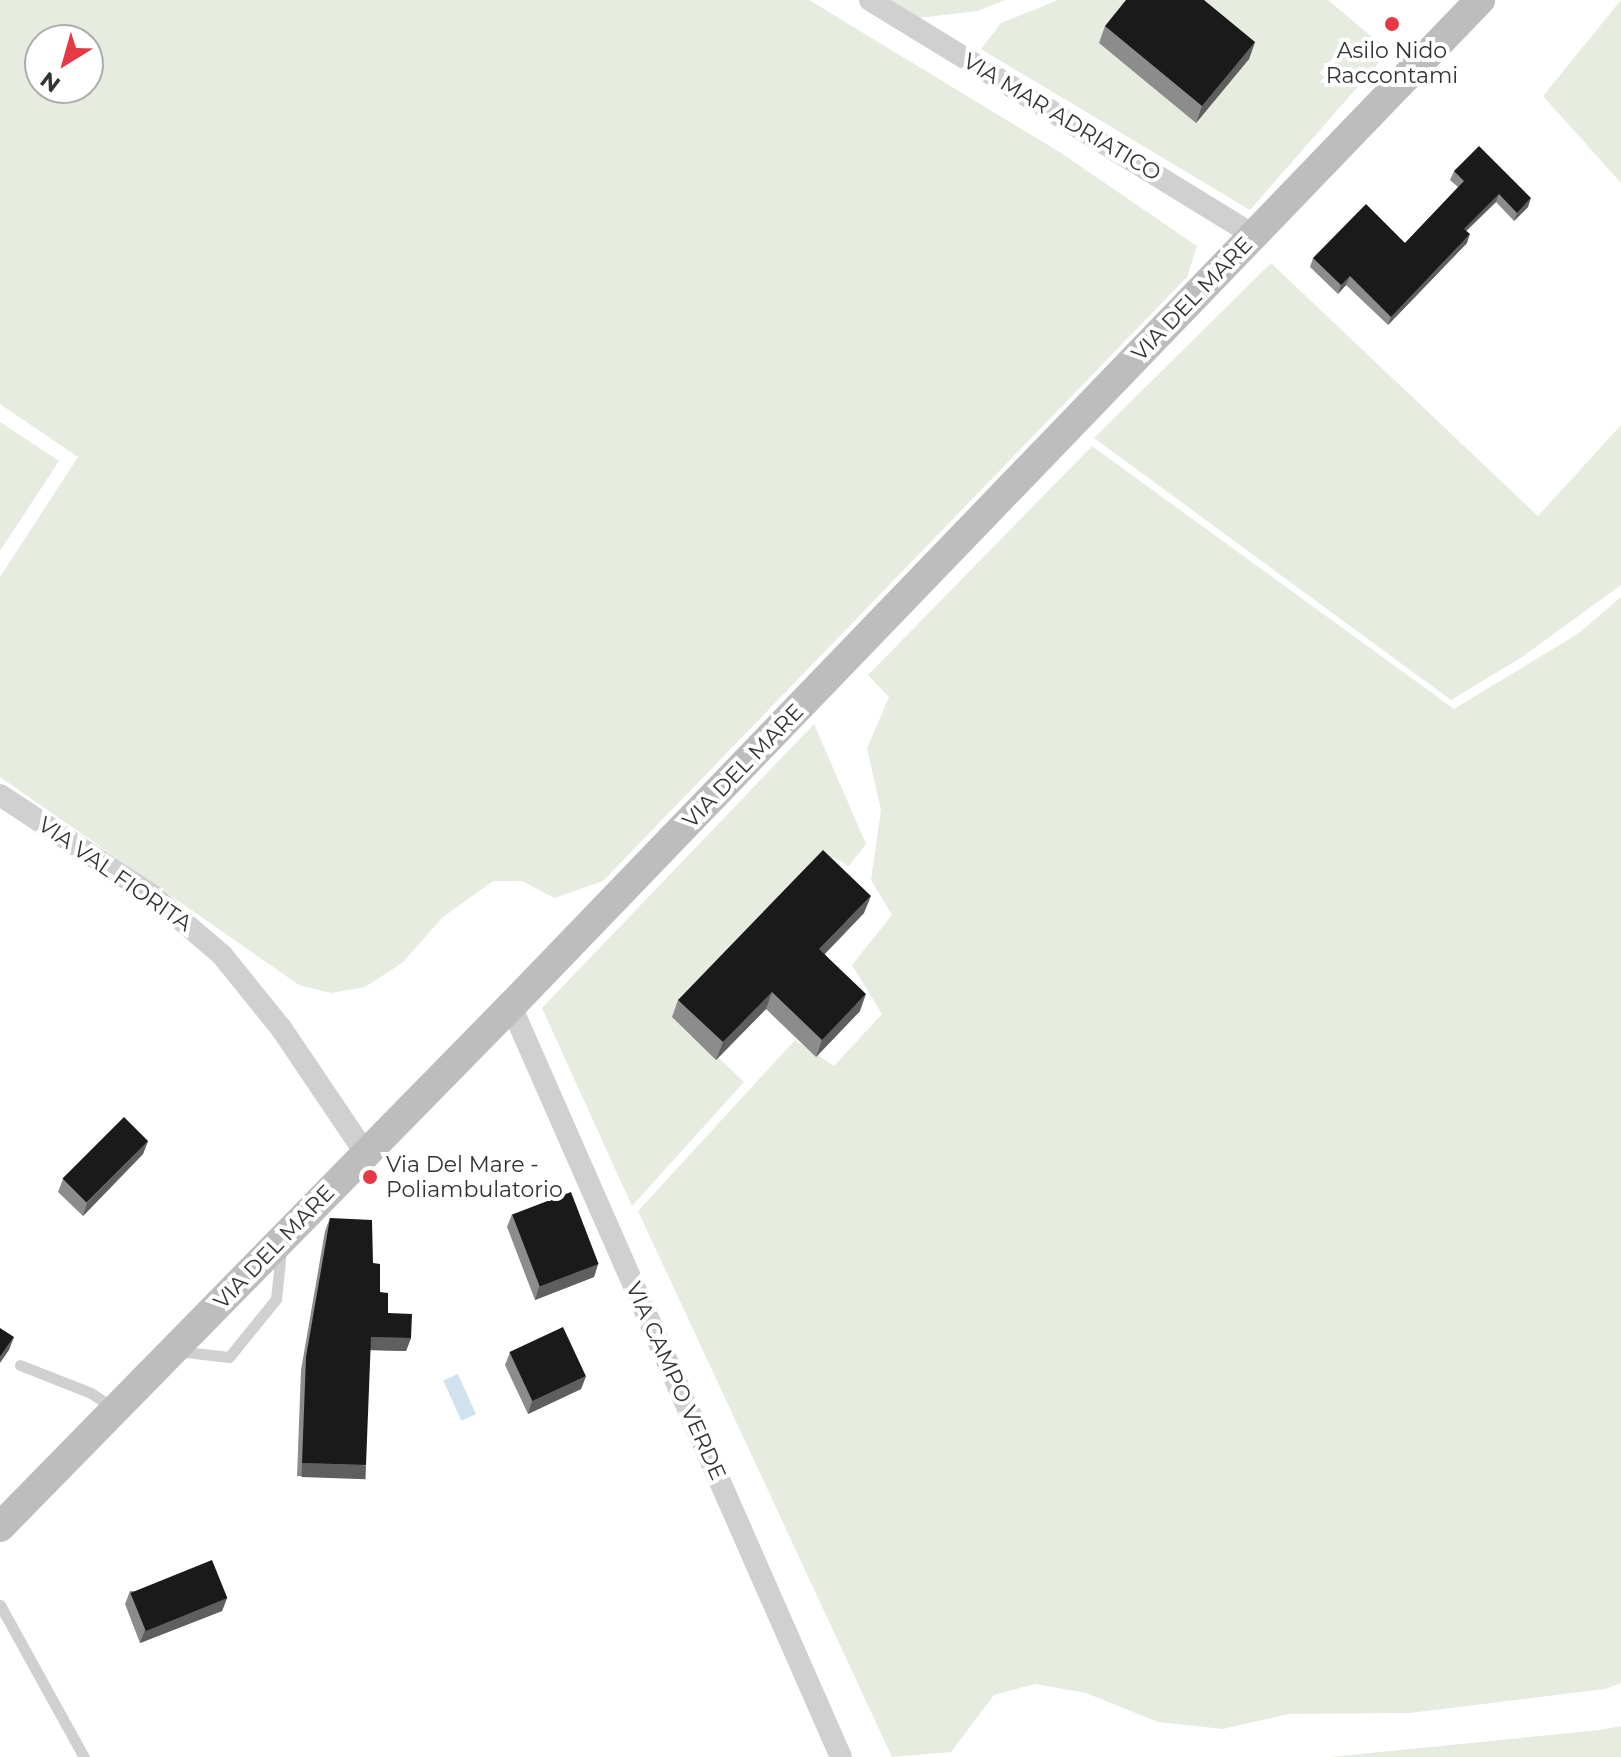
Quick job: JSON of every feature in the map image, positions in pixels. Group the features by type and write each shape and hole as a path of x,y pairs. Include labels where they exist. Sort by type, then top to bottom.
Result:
{"main road":[{"name":"VIA DEL MARE","path":"0,1527 511,1006 1480,0"}],"street":[{"name":"VIA MAR ADRIATICO","path":"870,0 1254,235"},
{"name":"VIA VAL FIORITA","path":"0,795 153,896 203,936 274,1017 366,1154"},
{"name":"VIA CAMPO VERDE","path":"511,1006 841,1757"}],"lane":[{"path":"173,1351 229,1357 276,1299 282,1239"},
{"path":"20,1365 91,1393 115,1409"},
{"path":"0,1605 84,1757"}],"shaded area":[{"path":"0,0 809,0 1061,153 1197,246 1187,277 603,881 554,898 522,881 493,881 443,917 402,963 365,987 331,993 299,985 0,777 0,577 78,457 0,404"},
{"path":"891,0 1005,0 978,11 918,18"},
{"path":"1058,0 1328,0 1389,51 1250,210 981,49 1001,23"},
{"path":"1621,0 1621,183 1543,96"},
{"path":"1271,263 1538,516 1621,425 1621,585 1522,657 1451,700 1094,438"},
{"path":"0,422 59,461 0,551"},
{"path":"1092,446 1454,709 1579,633 1621,597 1621,1683 1605,1689 1410,1713 1289,1714 1223,1729 1158,1722 1086,1693 1035,1684 994,1695 951,1752 892,1757 638,1211 795,1040 834,1066 882,1014 852,965 892,915 871,880 881,810 867,748 889,697 868,675"},
{"path":"814,724 866,844 849,866 831,856 675,1016 744,1082 632,1206 542,1008"},
{"path":"1621,1726 1621,1757 1330,1757 1600,1730"}],"water":[{"path":"458,1374 476,1414 461,1421 443,1381"}],"building":[{"path":"1126,0 1204,0 1255,42 1202,106 1105,26"},
{"path":"1479,146 1531,198 1517,213 1499,194 1464,229 1470,234 1391,317 1350,276 1341,285 1313,258 1366,204 1405,243 1464,181 1454,171"},
{"path":"823,850 871,896 819,949 866,994 822,1040 772,992 723,1042 678,1000"},
{"path":"124,1117 148,1141 87,1203 62,1179"},
{"path":"571,1192 599,1264 540,1286 512,1215"},
{"path":"330,1218 372,1220 373,1263 380,1264 380,1292 388,1293 388,1313 412,1314 411,1338 371,1337 366,1465 302,1463 306,1357"},
{"path":"563,1327 586,1376 532,1401 510,1352"},
{"path":"0,1328 14,1337 0,1357"},
{"path":"212,1560 227,1598 146,1631 130,1593"}],"place":[{"name":"Asilo Nido Raccontami","path":"1392,24"},
{"name":"Via Del Mare - Poliambulatorio","path":"370,1177"}]}
